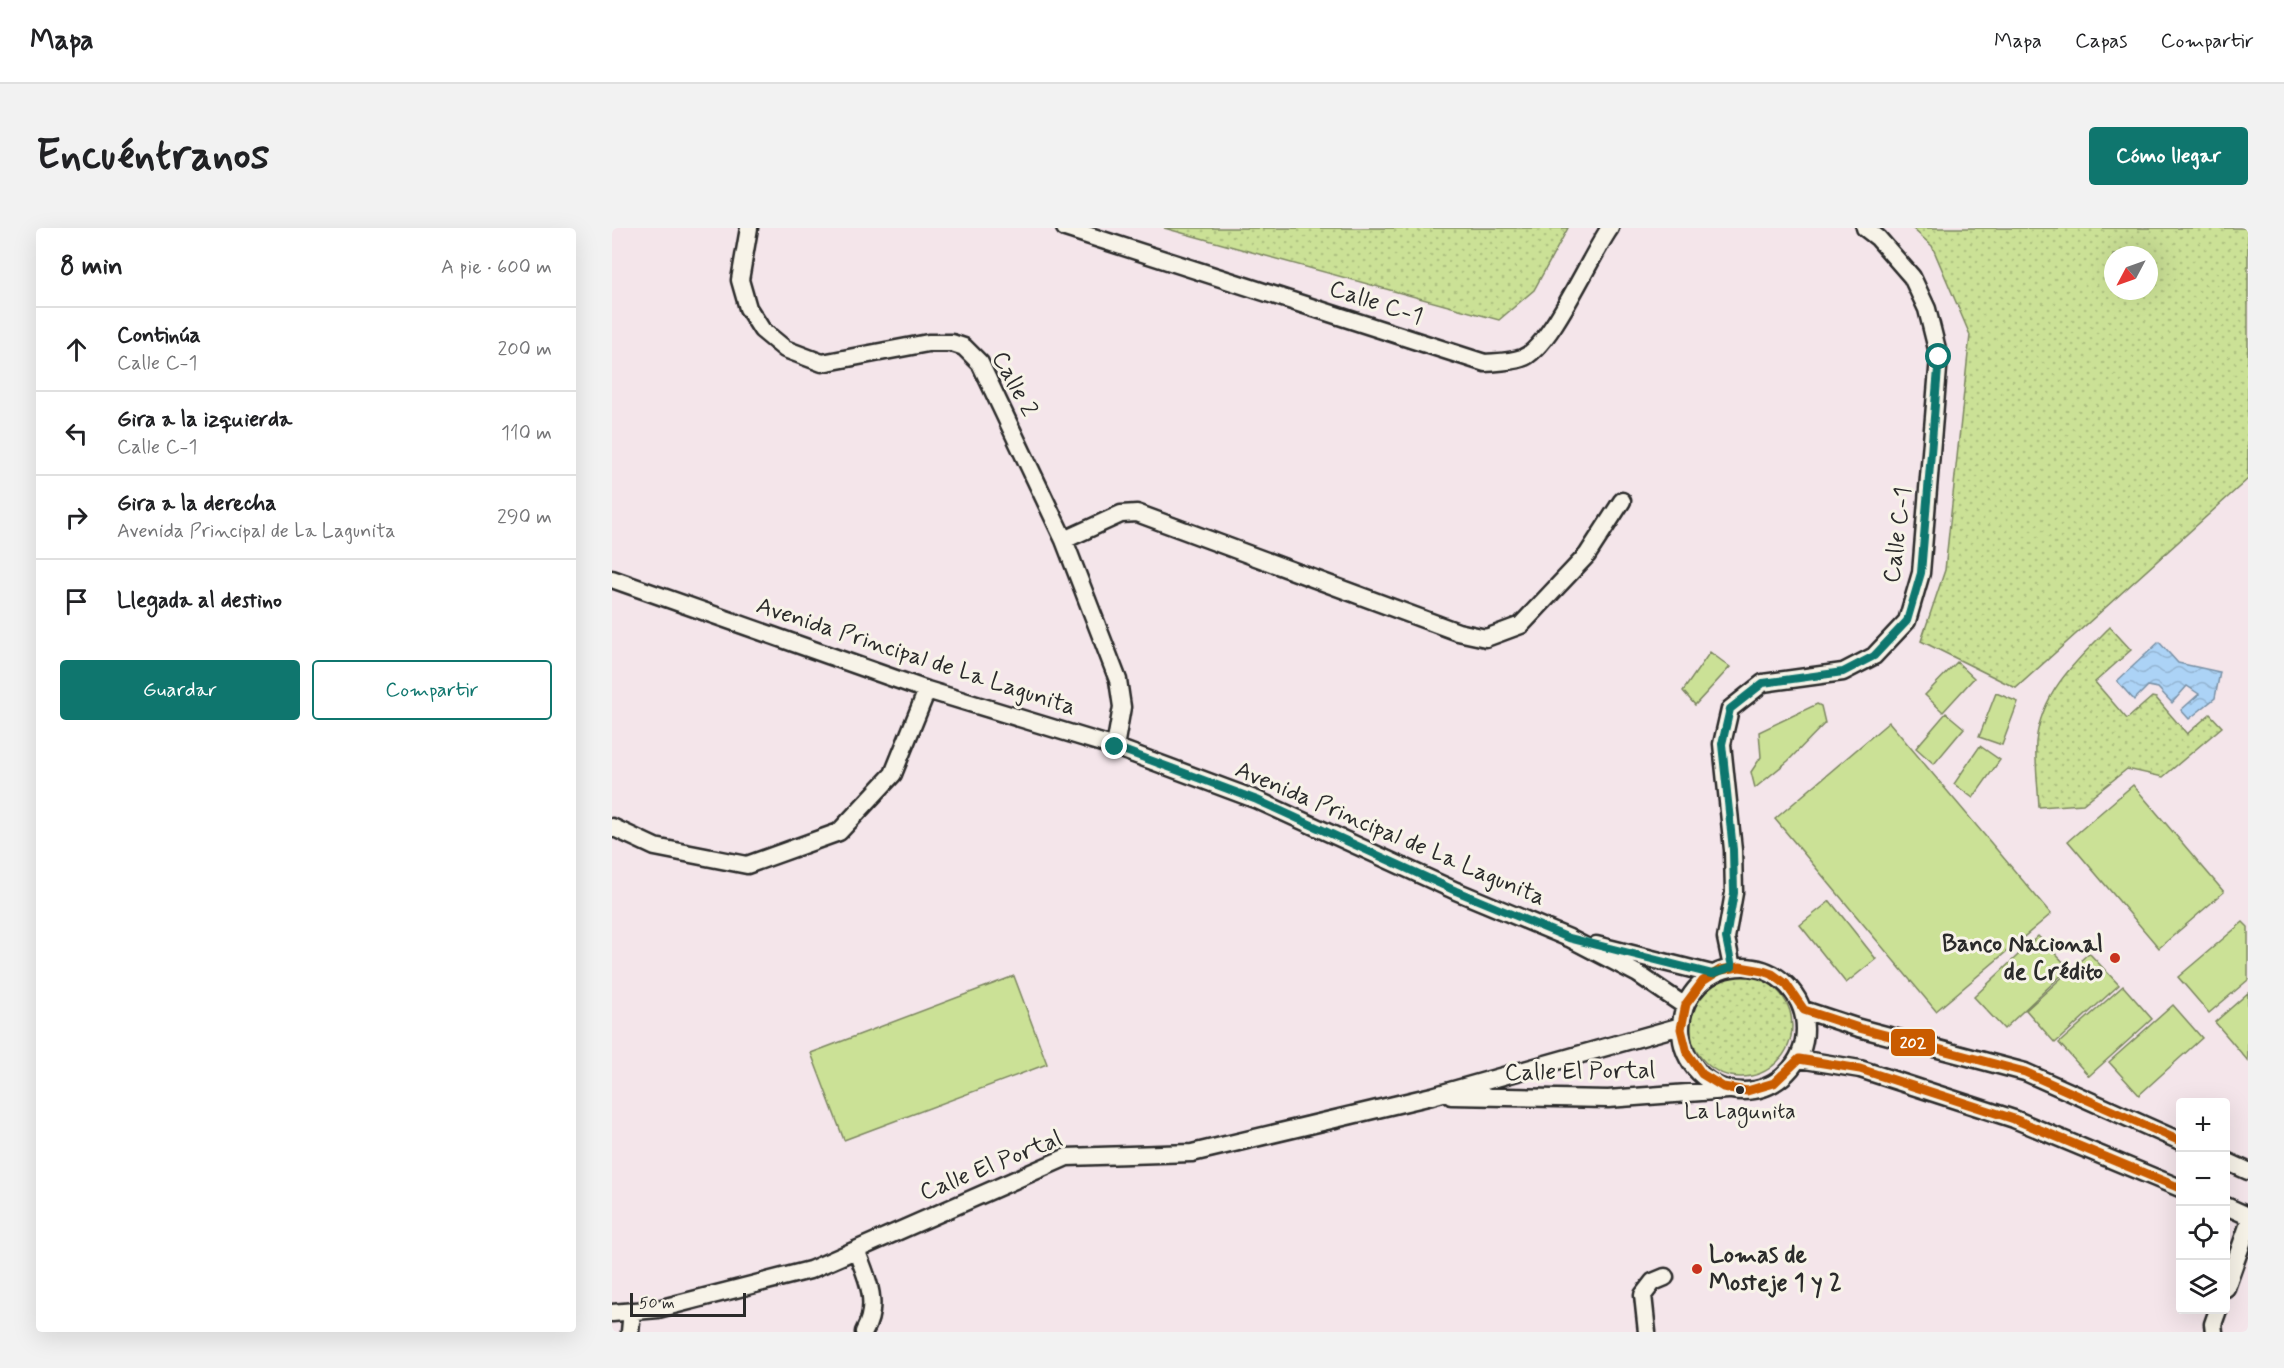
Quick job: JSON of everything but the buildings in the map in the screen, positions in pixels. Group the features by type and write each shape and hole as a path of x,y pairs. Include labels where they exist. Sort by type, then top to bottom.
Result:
{"street":[{"name":"Calle 2","path":"749,228 740,280 747,308 762,330 785,350 822,363 928,343 952,343 964,347 980,363 1064,540 1118,680 1122,707 1115,747"},
{"name":"Calle C-1","path":"1065,228 1485,363 1524,358 1544,340 1562,312 1597,246 1610,228"},
{"name":"Calle C-1","path":"1732,967 1726,938 1734,893 1733,850 1722,744 1730,709 1763,683 1843,672 1874,656 1907,621 1921,573 1939,357 1927,309 1912,277 1878,238 1865,228"},
{"path":"1064,540 1120,514 1137,513 1458,632 1486,639 1521,625 1587,555 1622,501"},
{"name":"Avenida Principal de La Lagunita","path":"612,579 927,690 1115,747 1257,800 1456,891 1569,938 1638,974 1685,1006"},
{"path":"612,828 655,847 747,865 839,832 893,774 927,690"},
{"name":"Avenida Principal de La Lagunita","path":"1569,938 1712,974"},
{"path":"1732,967 1762,969 1788,984 1804,1010 1799,1059 1787,1075 1771,1086 1752,1091 1729,1090 1704,1077 1686,1054 1681,1026 1685,1006 1696,988 1712,974 1732,967"},
{"path":"1804,1010 1859,1028 2025,1072 2176,1139"},
{"name":"Calle El Portal","path":"612,1313 658,1309 810,1270 1067,1157 1192,1153 1432,1096 1681,1026"},
{"path":"1799,1059 1860,1069 2014,1119 2176,1186"},
{"name":"Calle El Portal","path":"1432,1096 1608,1099 1729,1090"},
{"path":"2230,1163 2248,1171"},
{"path":"2230,1208 2248,1216"},
{"path":"2230,1277 2248,1226"},
{"path":"856,1250 870,1285 872,1304 869,1322 864,1332"},
{"path":"1647,1332 1643,1295 1653,1282 1665,1277"},
{"path":"630,1332 632,1311"},
{"path":"2214,1332 2213,1324 2217,1314"}],"green space":[{"path":"1164,228 1568,228 1534,290 1499,320"},
{"path":"1912,228 2248,228 2248,479 2016,688 1921,641 1945,570 1970,335 1932,246"},
{"path":"2110,627 2131,650 2095,682 2127,719 2152,697 2156,698 2187,734 2210,714 2222,727 2163,777 2127,769 2083,804 2039,807 2036,742 2045,708 2053,692 2073,665"},
{"path":"1710,652 1730,667 1695,705 1683,691"},
{"path":"1957,662 1974,678 1943,712 1925,695"},
{"path":"1996,693 2018,702 2002,745 1979,737"},
{"path":"1817,704 1821,706 1825,723 1788,761 1755,788 1751,772 1761,757 1759,732"},
{"path":"1946,713 1964,728 1934,764 1916,748"},
{"path":"1889,722 2051,914 1936,1011 1775,819"},
{"path":"1980,746 2000,760 1973,798 1954,784"},
{"path":"2133,785 2224,892 2159,948 2068,841"},
{"path":"1830,901 1876,959 1846,983 1800,925"},
{"path":"2243,922 2248,927 2248,980 2209,1013 2178,977"},
{"path":"2038,936 2069,968 2004,1029 1974,997"},
{"path":"2089,953 2119,985 2055,1043 2026,1010"},
{"path":"1741,975 1761,979 1777,990 1788,1006 1792,1026 1788,1046 1777,1062 1761,1073 1741,1077 1721,1073 1705,1062 1694,1046 1690,1026 1694,1006 1705,990 1721,979"},
{"path":"1014,976 1047,1064 844,1140 811,1053"},
{"path":"2123,986 2152,1019 2089,1076 2059,1043"},
{"path":"2248,993 2248,1061 2215,1022"},
{"path":"2173,1005 2202,1038 2139,1095 2109,1062"}],"water":[{"path":"2159,642 2178,663 2220,672 2215,698 2189,719 2181,710 2199,694 2187,686 2172,703 2158,688 2148,686 2134,700 2117,681"}],"transit line":[{"name":"202","path":"2176,1139 2025,1072 1859,1028 1804,1010 1786,984 1772,974 1763,971 1740,967 1720,970 1703,981 1686,1004 1681,1029 1687,1053 1702,1074 1723,1087 1747,1091 1774,1083 1799,1059 1860,1069 2014,1119 2176,1186"}],"place":[{"name":"Banco Nacional de Crédito","path":"2115,958"},
{"name":"La Lagunita","path":"1740,1090"},
{"name":"Lomas de Mosteje 1 y 2","path":"1697,1269"}],"route":[{"path":"1115,747 1257,800 1456,891 1569,938 1712,974 1732,967 1726,938 1734,893 1733,850 1722,744 1730,709 1763,683 1843,672 1874,656 1907,621 1921,573 1939,357"}]}
